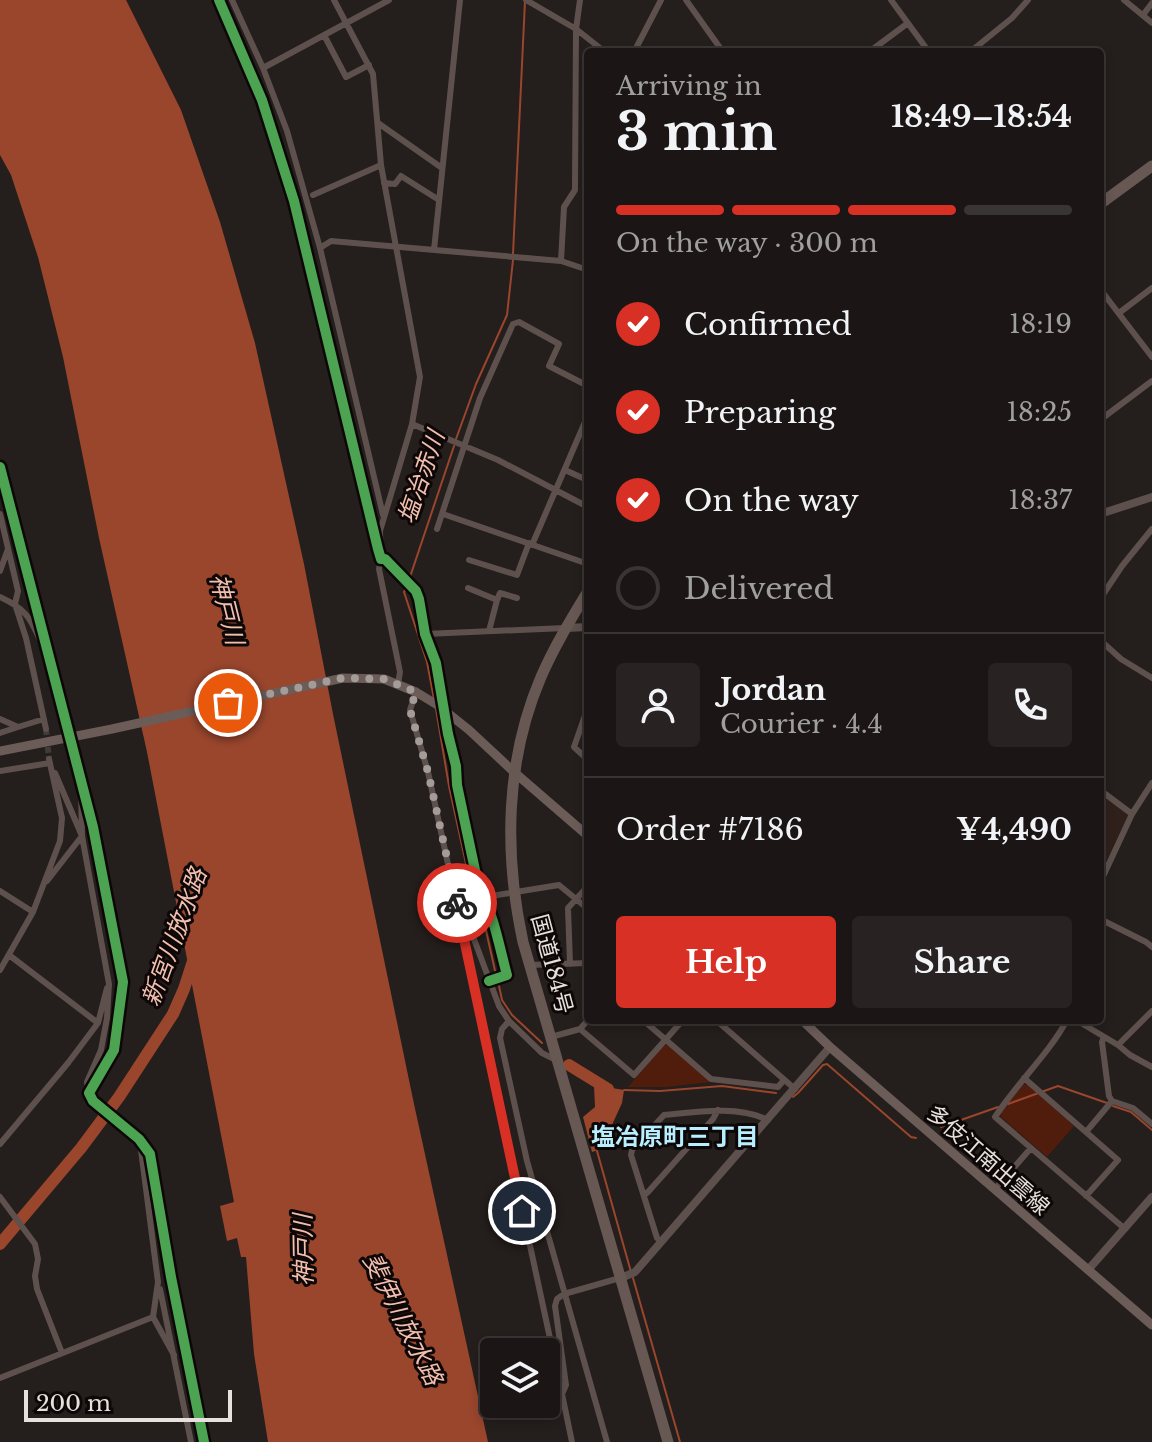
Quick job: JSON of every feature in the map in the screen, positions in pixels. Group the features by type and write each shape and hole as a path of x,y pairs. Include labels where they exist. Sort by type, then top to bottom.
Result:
{"highway":[{"path":"1104,201 1152,166"},
{"name":"国道184号","path":"584,598 542,675 530,707 514,772 510,837 513,892 529,965 668,1442"}],"main road":[{"path":"0,751 343,678 384,679 416,692 439,706 584,833"},
{"name":"多伎江南出雲線","path":"806,1024 1152,1325"}],"street":[{"path":"219,0 262,100 294,201 381,559"},
{"path":"232,0 287,131 320,248 383,518"},
{"path":"334,0 373,74 381,165 420,377 412,424 380,531 379,569 400,672 398,684"},
{"path":"263,68 389,0"},
{"path":"434,250 460,0"},
{"path":"526,0 576,29 600,48"},
{"path":"561,261 564,207 575,190 576,29 580,0"},
{"path":"636,48 661,0"},
{"path":"686,0 720,48"},
{"path":"891,0 926,48"},
{"path":"975,48 1012,18 1028,0"},
{"path":"1124,0 1152,23"},
{"path":"1143,15 1152,3"},
{"path":"874,48 908,23"},
{"path":"324,35 346,77 369,65"},
{"path":"378,123 442,168"},
{"path":"313,195 381,165"},
{"path":"384,183 395,184 401,176 439,200"},
{"path":"320,248 331,241 561,261 584,269"},
{"path":"1119,313 1152,288"},
{"path":"1104,294 1152,357"},
{"path":"437,529 480,398 516,322 559,344 549,366 584,384"},
{"path":"1104,415 1152,381"},
{"path":"412,424 498,460 584,505"},
{"path":"469,560 517,575 584,425"},
{"path":"0,467 93,827 123,982 114,1050 89,1093"},
{"path":"565,470 584,479"},
{"path":"1104,513 1152,497"},
{"path":"0,514 18,591 15,604 26,638 46,729"},
{"path":"443,514 584,563"},
{"path":"1104,593 1152,529"},
{"path":"0,571 8,549"},
{"path":"381,559 385,559 416,591 425,634 438,673"},
{"path":"468,588 497,600"},
{"path":"489,631 500,593 517,598"},
{"path":"0,597 28,615 51,662"},
{"path":"425,634 584,627"},
{"path":"1104,644 1121,659 1152,678"},
{"path":"416,692 410,710 428,772 456,901 492,980 499,1006 509,1021 542,1053 558,1061"},
{"path":"584,718 574,747 584,756"},
{"path":"0,719 18,727"},
{"path":"0,733 44,719"},
{"path":"448,734 479,889 485,897 507,975 492,980"},
{"path":"0,970 33,912 60,841 62,818 49,759 82,836"},
{"path":"0,771 50,763"},
{"path":"81,778 82,836 109,984 107,1018 101,1050 87,1082 89,1093 93,1101 139,1139 150,1154 204,1442"},
{"path":"1104,874 1132,814 1152,783"},
{"path":"1104,793 1132,814"},
{"path":"41,889 82,836"},
{"path":"485,897 559,885 584,905"},
{"path":"0,891 33,912"},
{"path":"570,964 568,908 584,891"},
{"path":"463,912 461,925 572,1442"},
{"path":"1104,921 1152,947"},
{"path":"9,955 98,1023"},
{"path":"529,965 584,963"},
{"path":"0,1144 98,1023 104,992 109,984"},
{"path":"1118,1045 1152,1011"},
{"path":"509,1021 502,1029 500,1038 527,1161 607,1442"},
{"path":"551,1037 580,1029 584,1024"},
{"path":"648,1024 711,1079 778,1087 784,1080"},
{"path":"580,1029 634,1075 679,1024"},
{"path":"721,1024 795,1089"},
{"path":"1065,1024 995,1117 1125,1229"},
{"path":"1083,1024 1152,1067"},
{"path":"1104,1037 1102,1042 1109,1096 1112,1101 1133,1108 1152,1124"},
{"path":"562,1394 566,1385 555,1306 557,1299 564,1294 635,1272 830,1047"},
{"path":"1024,1078 1118,1160 1086,1196"},
{"path":"1086,1132 1112,1101"},
{"path":"661,1242 657,1238 632,1150 664,1115 718,1110 759,1115 768,1120"},
{"path":"644,1195 718,1110"},
{"path":"139,1139 158,1282 191,1442"},
{"path":"995,1189 1031,1148"},
{"path":"0,1197 35,1244 37,1289 62,1353"},
{"path":"1088,1270 1152,1197"},
{"path":"158,1282 153,1317 174,1355"},
{"path":"0,1378 153,1317"}],"shaded area":[{"path":"1104,796 1128,815 1104,866"},
{"path":"664,1045 668,1045 711,1082 628,1087"},
{"path":"1027,1084 1074,1126 1047,1157 1001,1117 1001,1112"}],"water":[{"path":"0,0 126,0 181,110 220,222 255,343 304,564 414,1104 480,1405 480,1418 483,1418 488,1442 268,1442 254,1354 246,1257 241,1257 237,1238 227,1241 220,1206 234,1202 147,752 99,538 63,357 38,257 11,175 0,155"},
{"path":"597,1079 612,1088 624,1090 622,1103 601,1149 592,1152 583,1117 595,1107 594,1086"}],"waterway":[{"name":"塩冶赤川","path":"513,254 525,1"},
{"name":"塩冶赤川","path":"456,439 476,384 507,315 513,260"},
{"name":"塩冶赤川","path":"409,580 454,446"},
{"name":"塩冶赤川","path":"407,586 404,592 427,662 434,699"},
{"name":"塩冶赤川","path":"436,709 472,891 480,904 496,975"},
{"name":"新宮川放水路","path":"0,1244 81,1148 119,1097 173,1014 193,961"},
{"name":"塩冶赤川","path":"498,981 502,1000 512,1015 542,1043"},
{"path":"793,1097 827,1064 911,1137 916,1138"},
{"name":"塩冶赤川","path":"569,1065 608,1089"},
{"path":"624,1090 660,1091 722,1086 776,1093"},
{"path":"1008,1104 1058,1086 1107,1103"},
{"path":"1113,1106 1131,1112 1152,1130"},
{"path":"941,1127 998,1107"},
{"path":"597,1151 631,1272"},
{"path":"633,1278 680,1442"}],"tunnel":[{"path":"438,673 448,734"},
{"path":"46,729 49,759"}],"cycle path":[{"path":"219,0 262,100 294,201 381,559 385,559 416,591 419,599 425,634 436,663 479,889 492,919 507,975 489,981"},
{"path":"0,467 93,827 123,982 114,1050 89,1093 93,1101 139,1139 150,1154 204,1442"}],"way so far":[{"path":"228,703 343,678 384,679 416,692 410,710 428,772 457,903"}],"district":[{"name":"塩冶原町三丁目","path":"675,1136"}],"route":[{"path":"457,903 463,912 461,925 522,1211"}],"water label":[{"name":"神戸川","path":"227,609"},
{"name":"神戸川","path":"303,1250"},
{"name":"斐伊川放水路","path":"403,1319"}]}
